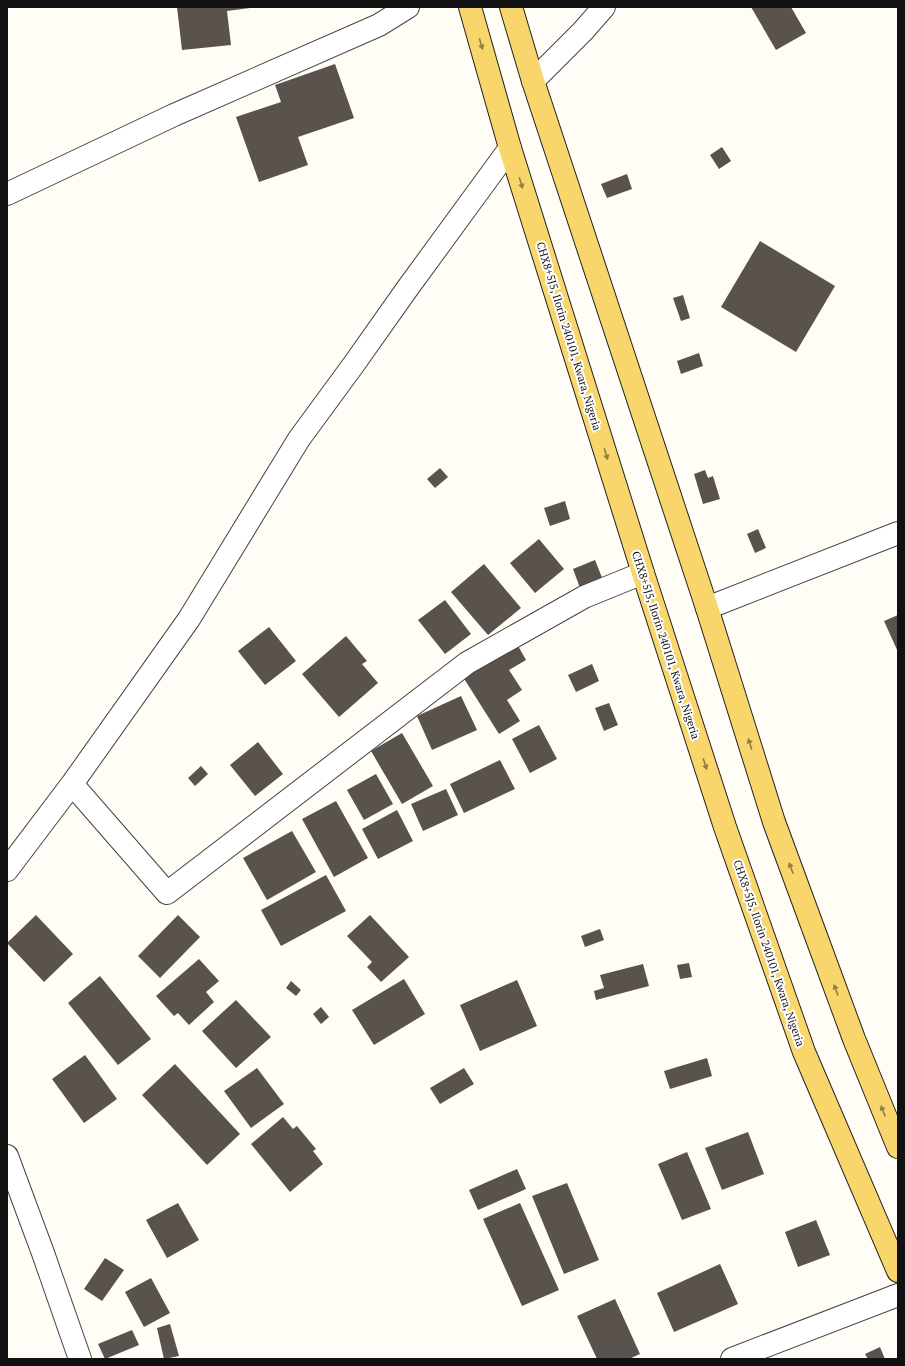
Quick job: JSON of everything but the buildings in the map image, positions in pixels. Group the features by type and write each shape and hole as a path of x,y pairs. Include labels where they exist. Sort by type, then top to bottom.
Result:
{"main road":[{"name":"CHX8+5J5, Ilorin 240101, Kwara, Nigeria","path":"470,7 510,148 643,573 725,827 804,1052 898,1271"},
{"path":"511,7 533,81 707,608 774,822 854,1039 898,1147"}],"street":[{"path":"7,194 174,115 379,25 408,7"},
{"path":"533,81 583,31 604,7"},
{"path":"7,870 72,784 189,619 299,440 407,288 510,148"},
{"path":"707,608 898,533"},
{"path":"72,784 167,893 467,663 584,597 643,573"},
{"path":"7,1156 80,1359"},
{"path":"732,1359 898,1295"}]}
